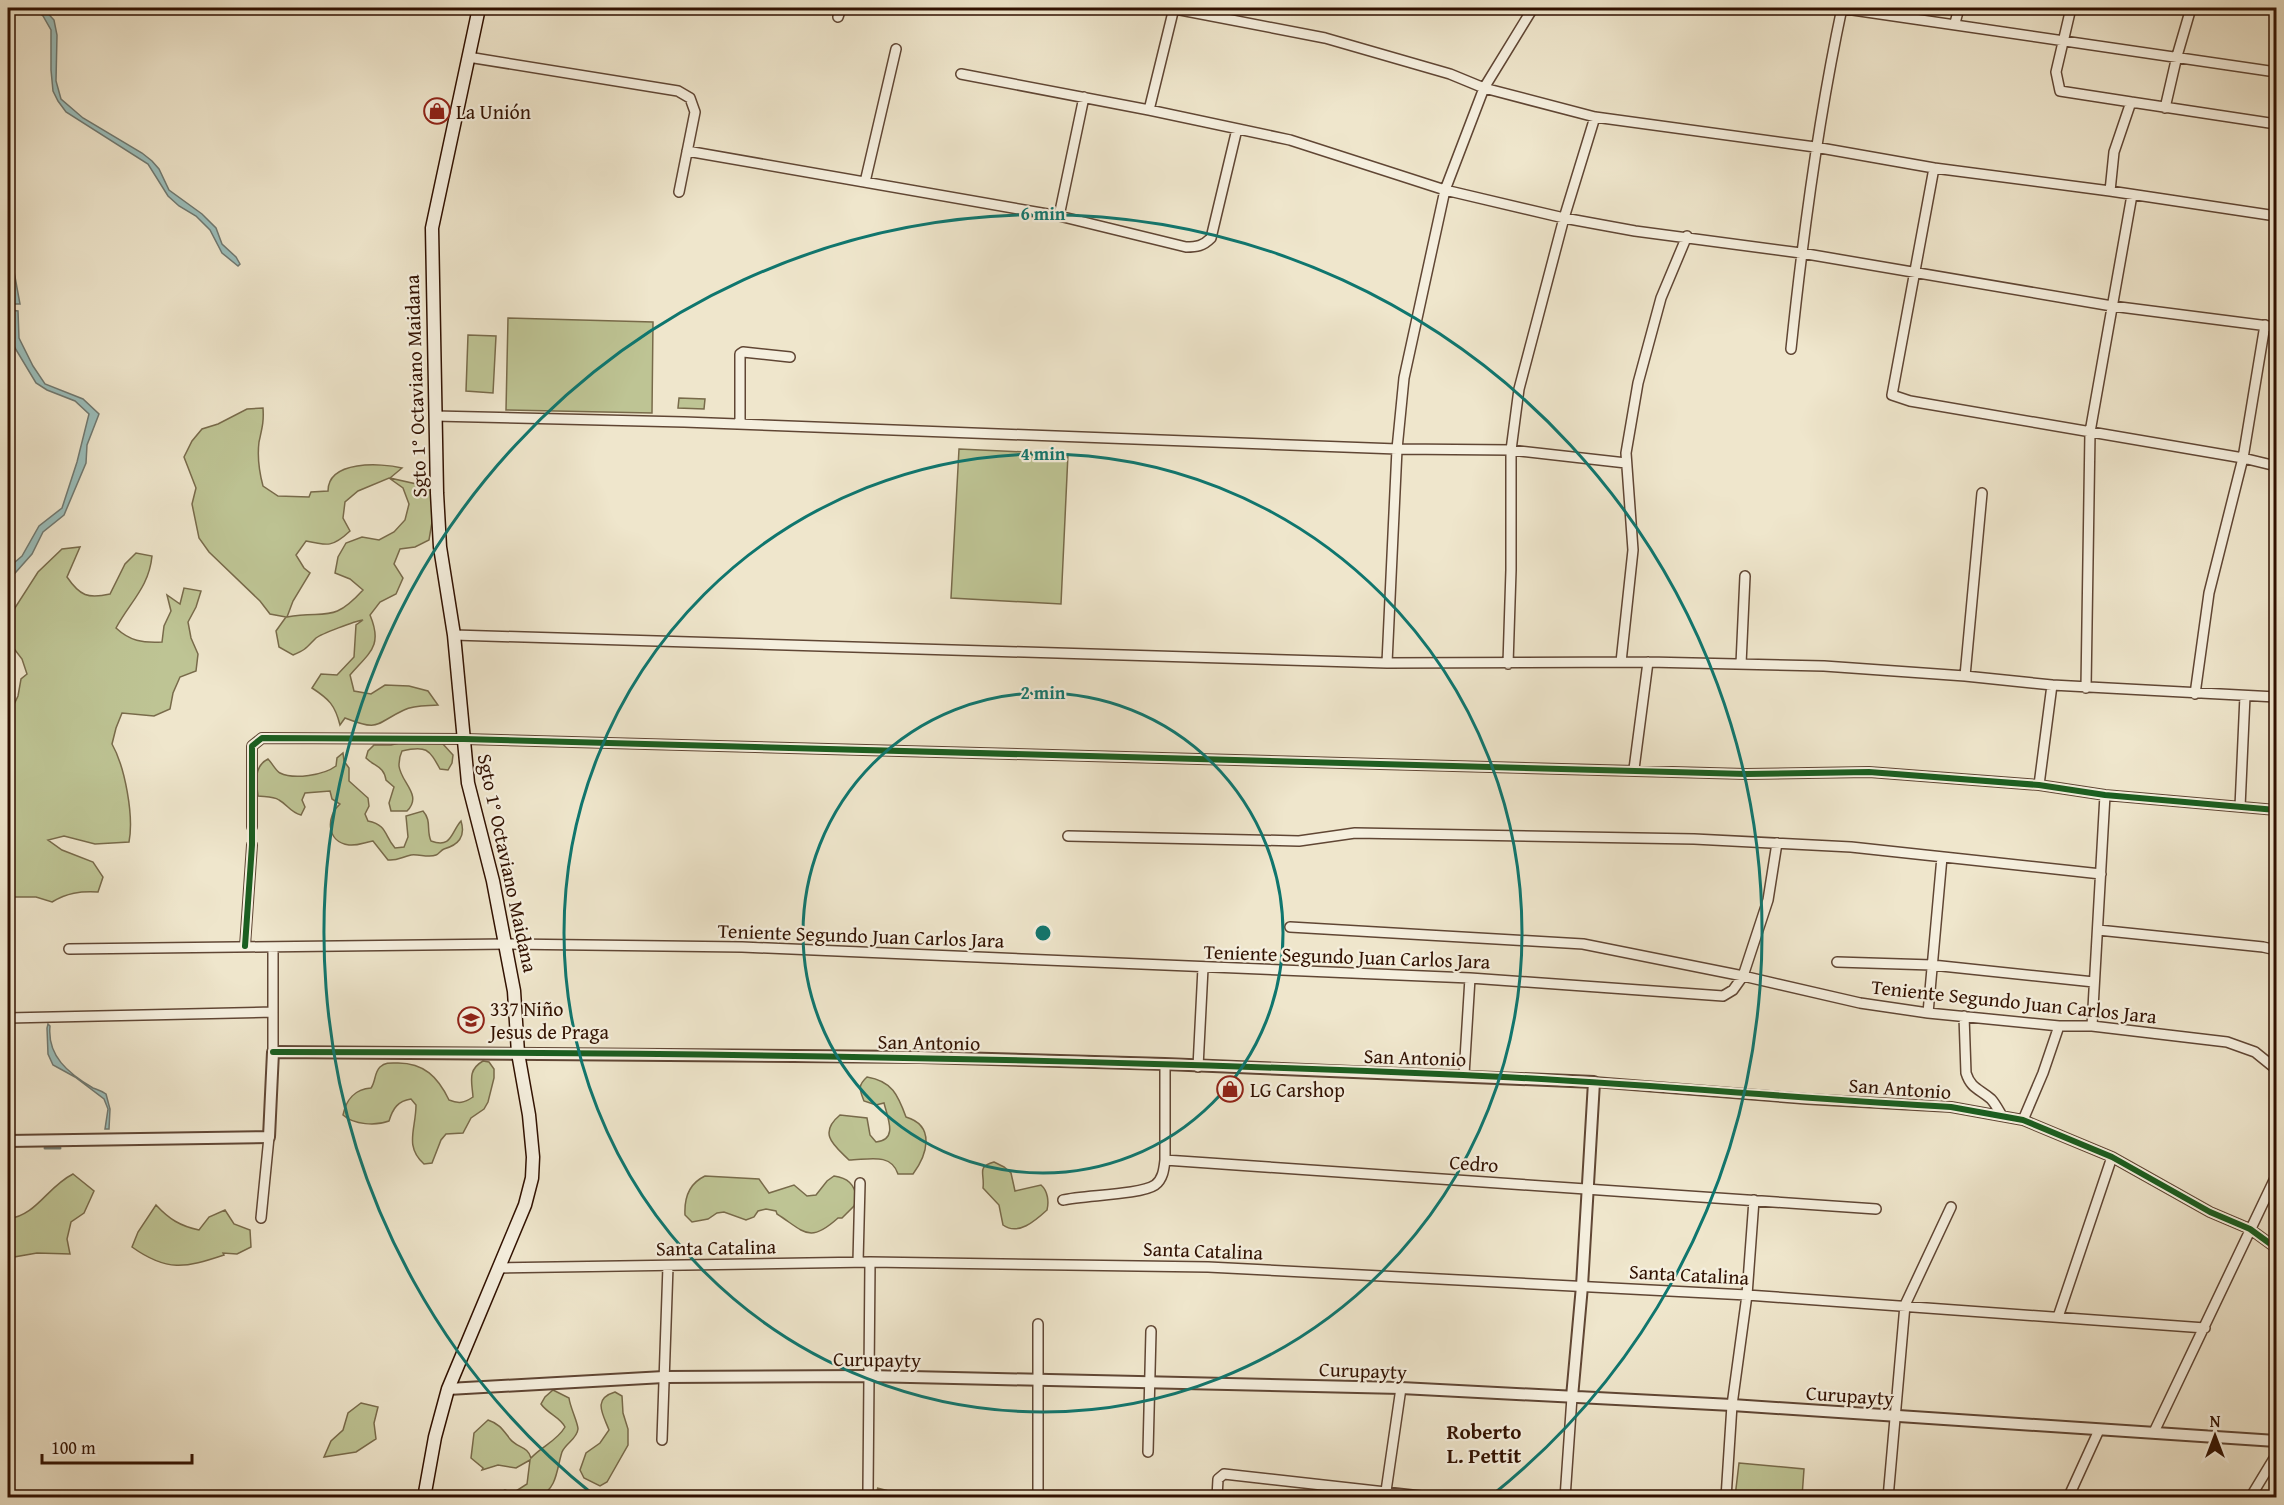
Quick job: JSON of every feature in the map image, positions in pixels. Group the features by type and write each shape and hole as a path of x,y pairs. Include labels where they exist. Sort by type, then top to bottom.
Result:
{"main road":[{"name":"Sgto 1° Octaviano Maidana","path":"424,1497 435,1437 448,1389 525,1205 532,1178 533,1157 529,1115 518,1053 514,991 507,944 468,783 454,635 440,547 432,228 479,8"}],"street":[{"path":"1149,110 1173,8 1325,38 1450,74 1484,88 1595,117 1815,147 1934,168 2277,216"},
{"path":"1387,663 1397,448 1404,378 1445,190 1484,88 1533,8"},
{"path":"1791,349 1815,147 1841,8 1956,23 2063,42 2277,72"},
{"path":"1956,23 1959,8"},
{"path":"2071,8 2056,72 2060,91 2277,124"},
{"path":"2165,108 2176,57 2191,8"},
{"path":"865,182 896,49"},
{"path":"468,57 678,92 690,98 695,112 679,192"},
{"path":"961,74 1290,140 1445,190 1564,218 1635,231 1687,236 1801,253 2112,306 2277,327"},
{"path":"1059,216 1084,97"},
{"path":"2110,191 2114,152 2131,102"},
{"path":"1508,664 1512,570 1511,450 1520,389 1564,218 1595,117"},
{"path":"687,151 1059,216 1186,247 1197,247 1205,244 1210,238 1237,129"},
{"path":"1934,168 1892,395 1910,401 2277,466"},
{"path":"2086,688 2090,432 2132,195"},
{"path":"1621,662 1633,550 1626,463 1641,372 1661,298 1687,236"},
{"path":"2195,694 2209,593 2242,458 2265,325"},
{"path":"740,424 740,354 743,352 790,357"},
{"path":"435,416 1511,450 1626,463"},
{"path":"1965,676 1982,493"},
{"path":"1741,664 1744,576"},
{"path":"454,635 1387,663 1648,662 1824,666 1965,676 2086,688 2277,697"},
{"path":"1634,769 1648,662"},
{"path":"2039,786 2052,685"},
{"path":"2240,807 2245,696"},
{"path":"252,827 252,747 262,738 464,739 1634,769 1746,774 1869,772 2039,786 2105,795 2277,810"},
{"path":"2092,1026 2105,795"},
{"path":"1068,836 1299,841 1355,833 1683,839 1851,847 2101,874"},
{"path":"1743,976 1768,900 1777,843"},
{"path":"245,946 252,844"},
{"path":"1928,1013 1942,857"},
{"name":"Teniente Segundo Juan Carlos Jara","path":"1290,927 1583,944 1743,976 1860,1003 1928,1013 2059,1026 2092,1026 2227,1042 2255,1052 2277,1069"},
{"path":"2097,930 2263,947 2277,951"},
{"name":"Teniente Segundo Juan Carlos Jara","path":"69,949 507,944 741,947 1470,978 1723,996 1733,990 1743,976"},
{"path":"261,1218 269,1137 273,1052 273,947"},
{"path":"1837,963 1932,965 2094,982"},
{"path":"1198,1066 1203,968"},
{"path":"1464,1075 1470,978"},
{"path":"8,1018 273,1012"},
{"path":"1964,1016 1966,1074 1969,1082 1976,1090 1991,1099 2002,1116"},
{"path":"2023,1120 2043,1073 2059,1026"},
{"name":"San Antonio","path":"273,1052 920,1057 1165,1064 1594,1082 1807,1099 1951,1107 2023,1120 2112,1157 2210,1212 2250,1229 2277,1248"},
{"path":"1063,1200 1091,1195 1135,1192 1148,1188 1160,1179 1166,1160 1165,1064"},
{"path":"1565,1497 1589,1189 1594,1082"},
{"path":"8,1141 269,1137"},
{"path":"2058,1317 2112,1157"},
{"name":"Cedro","path":"1166,1160 1876,1209"},
{"path":"2154,1432 2277,1176"},
{"path":"858,1262 860,1183"},
{"path":"1726,1497 1732,1405 1747,1295 1754,1200"},
{"path":"1888,1497 1905,1305 1951,1207"},
{"name":"Santa Catalina","path":"499,1268 858,1262 1208,1267 1747,1295 2205,1328"},
{"path":"868,1491 870,1262"},
{"path":"662,1440 668,1266"},
{"path":"1038,1324 1038,1497"},
{"path":"1148,1452 1151,1331"},
{"name":"Curupayty","path":"448,1389 664,1377 868,1376 1401,1388 1732,1405 2277,1441"},
{"path":"1386,1491 1401,1388"},
{"path":"2068,1497 2099,1430"},
{"path":"2250,1497 2277,1455"},
{"path":"1217,1497 1218,1479 1224,1474 1439,1497"}],"green space":[{"path":"508,318 653,322 652,413 506,410"},
{"path":"468,335 496,336 493,393 466,391"},
{"path":"679,398 705,399 704,409 678,408"},
{"path":"263,408 258,448 259,470 263,486 278,496 309,497 311,492 328,491 330,481 337,474 346,469 369,465 402,468 390,478 421,485 437,493 429,540 415,547 400,549 394,564 403,578 396,594 380,602 370,615 374,626 375,642 369,654 350,675 354,691 371,694 385,685 409,686 428,691 438,705 408,708 377,724 365,725 345,718 340,725 330,703 312,688 321,674 337,675 354,657 356,625 363,620 319,636 304,650 293,655 279,647 276,631 286,617 270,614 260,601 209,552 199,538 192,504 196,488 184,457 192,441 202,429 218,424 247,409","holes":["389,478 403,488 409,504 405,520 394,532 379,540 362,537 346,543 338,557 335,573 350,579 363,590 344,608 336,612 287,617 293,601 310,573 296,555 306,541 330,544 350,531 343,518 345,502 358,491"]},
{"path":"959,449 1068,454 1061,604 951,598"},
{"path":"80,547 67,577 76,588 90,596 110,594 125,564 136,553 152,556 143,586 116,628 131,638 162,642 164,626 171,611 167,595 180,604 184,588 201,591 188,622 191,638 198,654 196,671 180,677 173,693 170,709 154,716 122,713 116,728 112,744 121,765 127,792 130,819 129,842 95,844 64,836 48,840 62,850 93,862 103,877 98,892 74,893 52,902 36,897 8,897 8,717 18,696 21,679 27,674 22,659 12,646 8,631 11,614 38,572 62,549"},
{"path":"408,741 442,743 453,755 452,763 448,770 440,769 426,750 417,748 402,751 399,766 413,800 407,811 391,811 389,803 394,787 386,780 381,769 366,758 368,751 374,745 391,745"},
{"path":"343,753 344,761 349,768 349,781 368,798 369,806 365,814 368,821 382,828 395,848 404,847 408,837 406,816 423,811 427,818 431,841 443,843 447,841 461,821 460,840 433,856 411,855 388,860 373,841 349,845 336,839 332,834 331,821 335,809 340,804 332,799 330,791 305,793 302,800 305,807 301,815 277,799 258,796 258,770 268,759 280,773 301,776 331,769 336,766 337,758"},
{"path":"483,1061 489,1062 494,1069 488,1102 484,1109 471,1118 463,1133 446,1134 441,1140 432,1163 424,1164 414,1151 412,1137 416,1105 411,1099 399,1103 389,1121 384,1123 359,1123 343,1115 346,1105 356,1093 371,1088 378,1069 384,1064 407,1064 423,1069 435,1078 449,1100 464,1102 473,1097 473,1072"},
{"path":"867,1077 883,1082 893,1090 906,1117 922,1127 925,1134 925,1150 913,1174 898,1174 895,1167 884,1160 849,1160 838,1150 831,1139 830,1128 840,1115 867,1118 870,1135 876,1142 887,1137 890,1128 884,1103 876,1105 864,1101 861,1094 860,1088"},
{"path":"994,1162 1011,1173 1015,1191 1041,1185 1045,1190 1047,1210 1026,1226 1015,1229 1003,1225 999,1205 983,1188 983,1168"},
{"path":"73,1174 94,1191 84,1213 71,1222 67,1239 70,1254 37,1253 8,1258 8,1219 27,1212"},
{"path":"705,1176 759,1179 769,1193 794,1185 807,1196 816,1195 834,1176 850,1182 857,1198 854,1206 842,1218 838,1218 820,1231 813,1233 801,1230 776,1211 766,1209 758,1211 754,1217 746,1220 724,1212 717,1213 708,1219 692,1222 685,1215 687,1196 695,1182"},
{"path":"156,1205 175,1221 199,1230 209,1217 225,1210 234,1224 250,1230 251,1247 237,1254 223,1253 224,1255 187,1265 156,1261 132,1247 138,1232"},
{"path":"553,1390 569,1398 578,1429 576,1436 562,1452 553,1483 539,1497 499,1497 498,1493 505,1490 513,1493 527,1484 530,1460 516,1468 498,1465 482,1470 483,1468 471,1458 474,1433 488,1420 496,1423 513,1442 530,1454 531,1458 558,1436 565,1427 541,1404"},
{"path":"615,1392 622,1396 623,1413 628,1429 628,1445 607,1482 600,1486 584,1478 580,1470 586,1453 600,1443 609,1430 602,1413 601,1403 608,1395"},
{"path":"361,1403 378,1407 374,1423 376,1439 356,1452 324,1457 331,1441 343,1430 348,1413"},
{"path":"1739,1463 1804,1469 1802,1497 1735,1497"},
{"path":"877,1488 913,1497 870,1498 872,1493 879,1489"}],"water":[{"path":"34,8 43,8 54,20 57,35 56,81 61,99 83,118 152,161 159,169 169,190 202,214 216,228 222,244 236,257 240,264 238,266 222,253 210,230 196,216 168,196 148,164 66,112 53,91 51,30 43,16"},
{"path":"8,251 13,266 20,304 12,304"},
{"path":"10,310 18,311 19,338 45,384 83,399 99,414 87,445 86,463 64,515 43,532 32,554 8,581 8,568 22,556 39,526 62,508 89,414 75,401 36,383 12,343"},
{"path":"48,1024 52,1046 61,1063 84,1082 106,1094 110,1109 109,1129 105,1129 108,1109 104,1099 75,1077 53,1065 48,1054"}],"waterway":[{"path":"45,1148 60,1148"}],"tunnel":[{"path":"252,827 252,845"}],"cycle path":[{"path":"245,946 252,845 252,746 262,738 464,739 1746,774 1869,772 2039,785 2105,795 2276,810"},
{"path":"273,1052 720,1055 1166,1064 1524,1078 1951,1107 2023,1120 2112,1157 2210,1212 2250,1229 2276,1248"}],"place":[{"name":"La Unión","path":"437,111"},
{"name":"337 Niño Jesus de Praga","path":"471,1020"},
{"name":"LG Carshop","path":"1230,1089"}],"district":[{"name":"Roberto L. Pettit","path":"1484,1443"}]}
